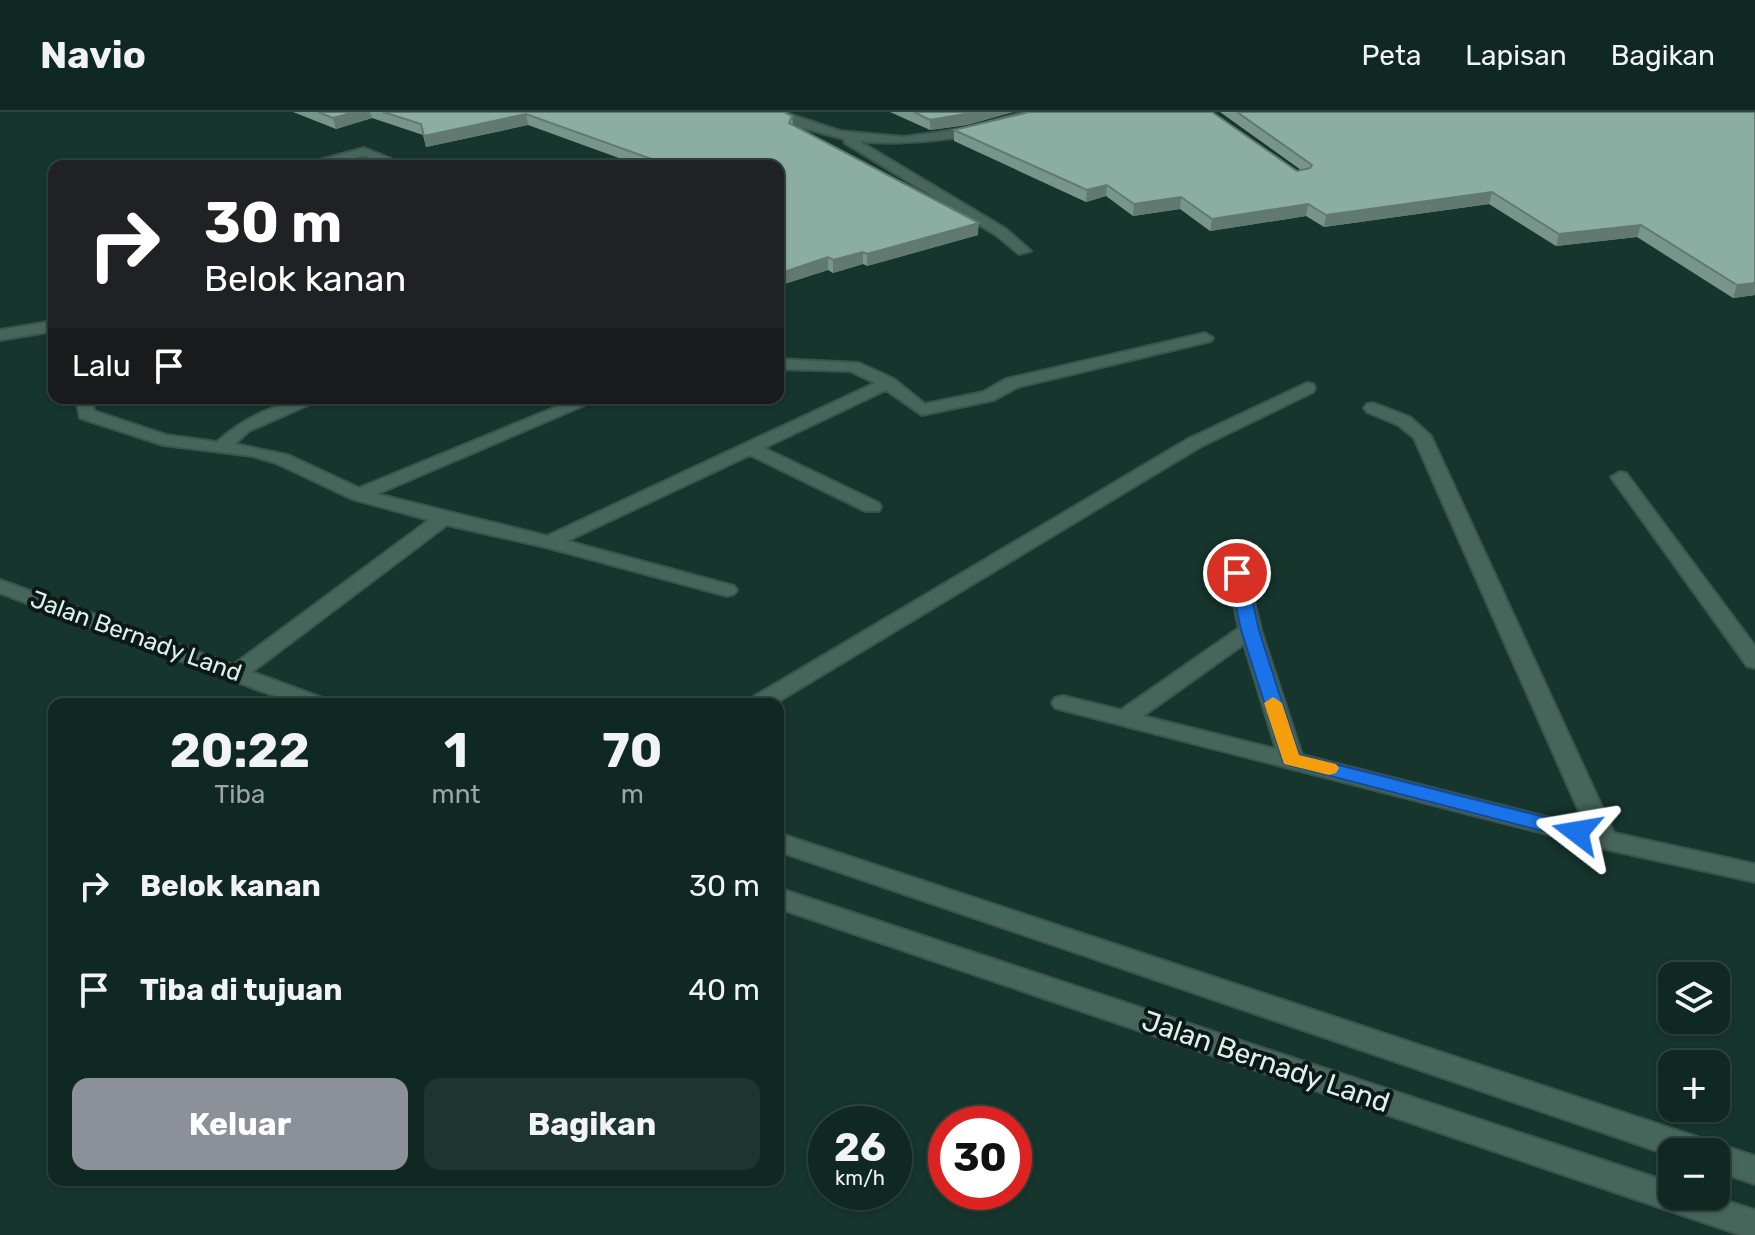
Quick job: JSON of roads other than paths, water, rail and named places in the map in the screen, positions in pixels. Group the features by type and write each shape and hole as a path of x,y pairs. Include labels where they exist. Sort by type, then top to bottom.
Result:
{"street":[{"path":"773,112 845,138 1001,232 1024,251"},
{"path":"845,138 872,142 909,141 967,132 1036,112"},
{"path":"330,160 364,152 386,160"},
{"path":"0,335 48,327"},
{"path":"784,364 853,366 888,383 922,410 988,396 1012,383 1205,338"},
{"path":"549,542 888,383"},
{"path":"768,698 1194,443 1307,388"},
{"path":"85,404 86,414 163,440 253,451 282,459 359,495 727,590"},
{"path":"221,448 243,427 301,404"},
{"path":"359,495 579,404"},
{"path":"1373,408 1404,421 1422,436 1605,840"},
{"path":"750,448 872,507"},
{"path":"1620,477 1755,661"},
{"path":"237,673 444,518"},
{"path":"1237,573 1250,630 1291,759"},
{"name":"Jalan Bernady Land","path":"0,586 302,698"},
{"path":"1125,718 1250,630"},
{"path":"1063,703 1605,840 1755,873"},
{"name":"Jalan Bernady Land","path":"784,844 1659,1138"},
{"name":"Jalan Bernady Land","path":"784,900 1755,1225"},
{"path":"1730,1162 1755,1170"}]}
